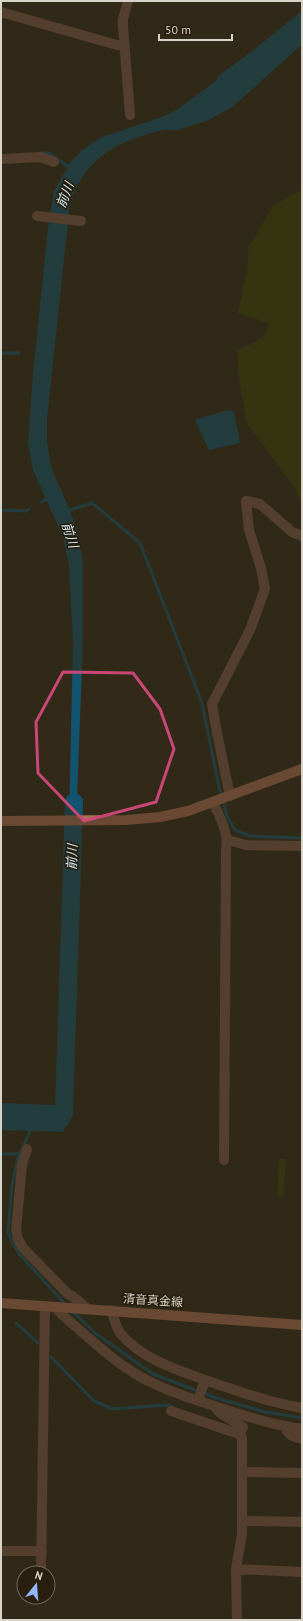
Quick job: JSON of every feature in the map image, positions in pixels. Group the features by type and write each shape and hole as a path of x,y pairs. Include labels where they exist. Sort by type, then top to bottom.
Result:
{"street":[{"path":"128,1 123,19 130,115"},
{"path":"1,12 117,46 125,46"},
{"path":"1,159 41,157 54,162"},
{"path":"38,216 79,221"},
{"path":"224,1160 226,850 228,840 224,824 216,728 212,704 250,630 264,589 261,568 249,530 246,502 260,504 292,532 302,536"},
{"path":"1,821 126,820 160,817 184,812 302,769"},
{"path":"228,840 246,845 302,846"},
{"path":"27,1149 22,1165 20,1181 16,1230 18,1239 23,1248 68,1294 86,1309"},
{"name":"清音真金線","path":"1,1303 302,1325"},
{"path":"54,1307 129,1370 153,1383 213,1405 269,1423 302,1429"},
{"path":"41,1565 54,1307"},
{"path":"111,1310 119,1332 142,1352 167,1366 204,1383 302,1408"},
{"path":"198,1399 204,1383"},
{"path":"213,1405 220,1414 243,1427 240,1432 242,1438 242,1534 238,1569 237,1620"},
{"path":"171,1412 240,1432"},
{"path":"287,1427 287,1431 292,1436 302,1439"},
{"path":"248,1472 302,1473"},
{"path":"249,1521 302,1522"},
{"path":"1,1550 42,1551"},
{"path":"238,1569 302,1572"}],"highlighted area":[{"path":"63,672 133,673 160,709 174,749 156,802 84,821 38,773 36,722"}],"green space":[{"path":"302,191 302,505 296,489 247,423 239,379 237,350 262,338 269,323 238,313 247,270 249,247 273,206 293,194"},
{"path":"279,1159 286,1159 283,1197 277,1196"}],"water":[{"path":"302,11 302,36 232,92 181,129 163,130 147,134 132,139 106,153 85,173 70,203 47,419 47,443 51,467 78,533 83,563 83,641 76,824 69,824 73,641 69,564 63,537 33,470 28,443 33,375 48,228 54,191 70,163 81,151 100,138 162,117 178,109 216,81 218,76"},
{"path":"229,410 234,412 240,443 209,450 196,419"},
{"path":"61,1099 67,1099 67,1122 63,1132 1,1130 1,1103 55,1105 59,1103"}],"pier":[{"path":"68,810 79,810 77,826 67,825"}],"waterway":[{"name":"前川","path":"179,120 205,112 228,99 302,32"},
{"path":"41,153 49,153 70,168"},
{"path":"1,353 19,353"},
{"path":"41,502 49,498"},
{"path":"67,511 92,503 140,543 202,703 219,787 227,816 235,830 250,836 302,838"},
{"path":"1,510 26,511 29,509"},
{"name":"前川","path":"57,1119 61,1119 64,1113 74,802"},
{"path":"31,1129 18,1158 12,1185 8,1232 20,1255 67,1306"},
{"path":"1,1154 20,1154"},
{"path":"72,1311 95,1333 153,1374 216,1398 265,1412 302,1418"},
{"path":"16,1323 38,1343"},
{"path":"51,1357 94,1401 113,1409 167,1405 173,1407"}]}
